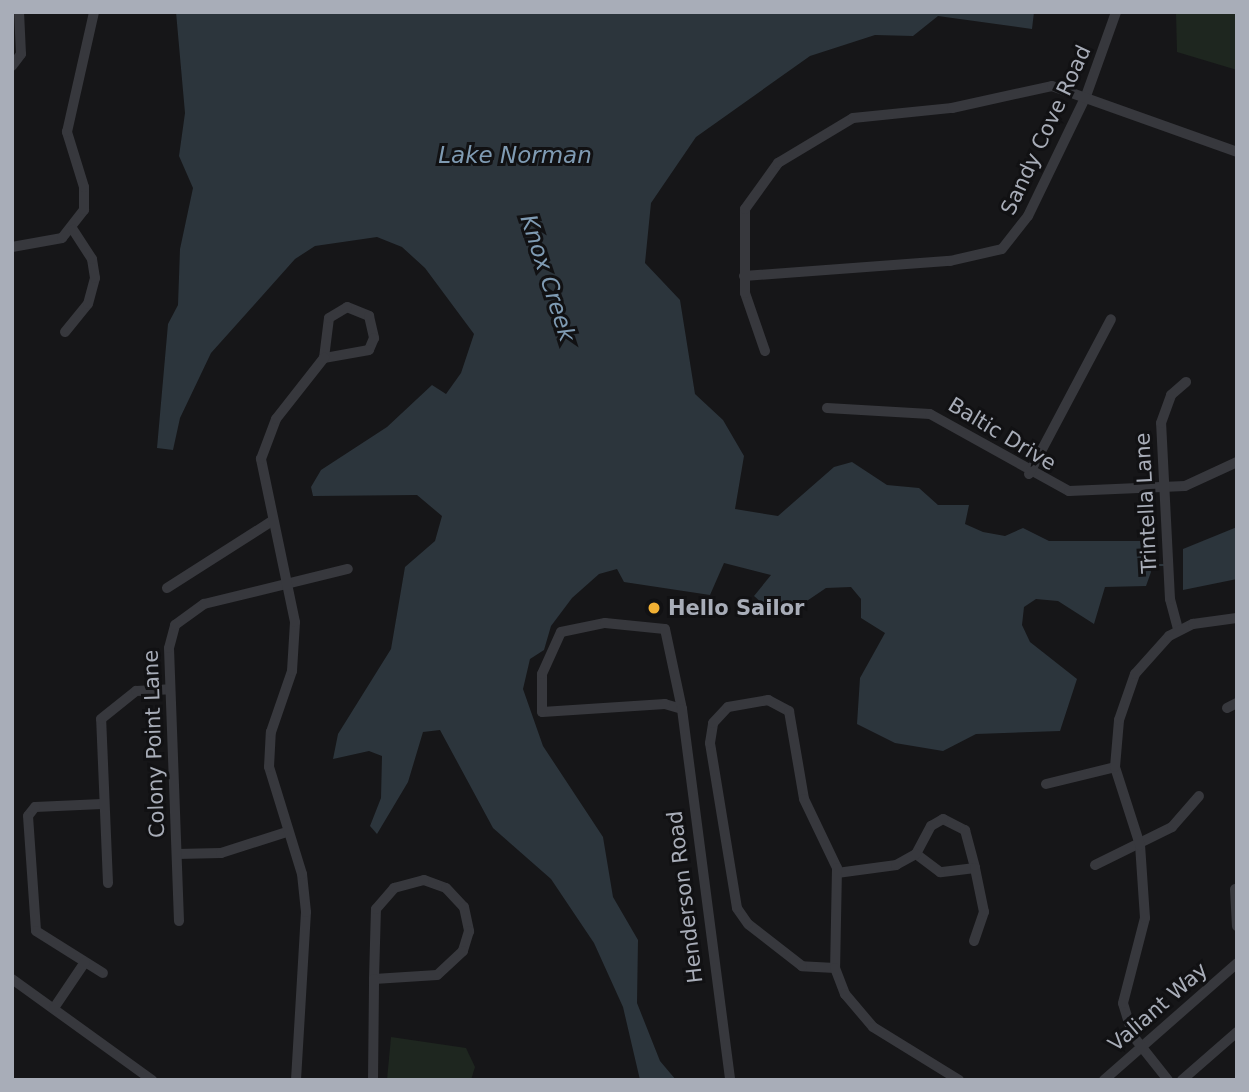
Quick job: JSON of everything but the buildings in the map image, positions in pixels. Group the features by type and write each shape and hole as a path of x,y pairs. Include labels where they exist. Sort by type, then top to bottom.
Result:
{"street":[{"path":"12,66 21,54 19,12"},
{"path":"12,247 56,241 73,230 86,195 67,132 94,12"},
{"name":"Sandy Cove Road","path":"744,276 950,261 997,251 1028,216 1086,96 1116,12"},
{"path":"765,351 744,276 743,223 757,187 778,163 853,118 952,108 1041,86 1086,96 1237,152"},
{"path":"65,332 88,304 95,278 92,259 73,230"},
{"path":"296,1080 307,923 302,874 286,831 269,766 271,732 294,661 288,584 271,521 262,473 265,439 324,358 324,331 337,310 359,308 369,316 374,338 369,350 324,358"},
{"path":"1029,474 1111,318"},
{"name":"Trintella Lane","path":"1178,629 1170,599 1162,416 1171,395 1186,382"},
{"name":"Baltic Drive","path":"827,408 930,414 1029,474 1069,491 1165,488 1192,484 1237,463"},
{"path":"167,588 271,521"},
{"name":"Colony Point Lane","path":"179,921 170,638 180,618 204,604 348,569"},
{"path":"1168,1080 1141,1047 1123,1003 1145,918 1139,840 1115,767 1118,720 1131,681 1178,629 1237,618"},
{"name":"Henderson Road","path":"682,709 665,704 542,712 542,674 561,632 605,623 661,624 682,709 730,1080"},
{"path":"108,883 102,804 101,719 136,691 170,689"},
{"path":"835,968 802,966 755,931 737,908 710,744 713,723 728,707 768,700 786,706 804,799 837,873 835,968 864,1019 959,1080"},
{"path":"1227,708 1237,703"},
{"path":"1046,785 1115,767"},
{"path":"1096,864 1139,840 1178,823 1199,796"},
{"path":"102,804 35,807 28,816 36,930 103,973"},
{"path":"837,873 896,864 916,854 930,826 948,819 967,834 975,868 984,912 974,941"},
{"path":"177,854 221,853 286,831"},
{"path":"916,854 940,872 975,868"},
{"path":"373,1080 374,916 386,895 417,880 454,893 469,923 454,963 430,976 374,979"},
{"path":"1235,889 1237,926"},
{"path":"54,1008 85,962"},
{"name":"Valiant Way","path":"1104,1080 1237,963"},
{"path":"12,979 152,1080"},
{"path":"1182,1080 1237,1032"}],"shaded area":[{"path":"1176,12 1237,12 1237,70 1177,52"},
{"path":"391,1037 466,1048 475,1067 471,1080 387,1080"}],"water":[{"name":"Lake Norman","path":"176,12 1034,12 1032,29 938,16 913,36 875,35 810,56 696,137 651,203 645,263 680,300 695,394 723,420 744,456 735,509 778,516 834,467 852,462 887,485 919,488 938,505 969,505 965,524 983,532 1005,536 1023,528 1049,541 1143,541 1151,572 1146,586 1105,587 1094,624 1058,601 1036,599 1024,607 1022,625 1030,642 1077,679 1060,731 976,734 943,751 895,743 857,724 860,678 885,633 861,618 861,599 851,587 826,588 795,609 769,609 754,596 771,575 724,563 710,595 624,582 617,569 599,574 572,598 551,626 544,650 530,659 523,689 543,746 603,837 613,897 638,940 637,1003 660,1061 676,1080 640,1080 623,1007 594,943 551,879 493,828 440,730 423,732 408,782 377,834 370,826 381,798 382,756 369,751 333,759 338,734 391,649 405,567 435,541 442,516 417,495 313,496 311,487 321,470 387,427 432,385 446,394 461,373 474,334 425,268 402,247 377,237 315,246 295,259 211,353 180,418 173,450 157,448 168,324 178,305 180,249 193,188 179,156 185,113"},
{"path":"1237,527 1237,579 1183,590 1183,549"}],"waterway":[{"path":"1149,565 1165,565"}],"place":[{"name":"Hello Sailor","path":"654,608"}],"water label":[{"name":"Knox Creek","path":"548,278"}]}
